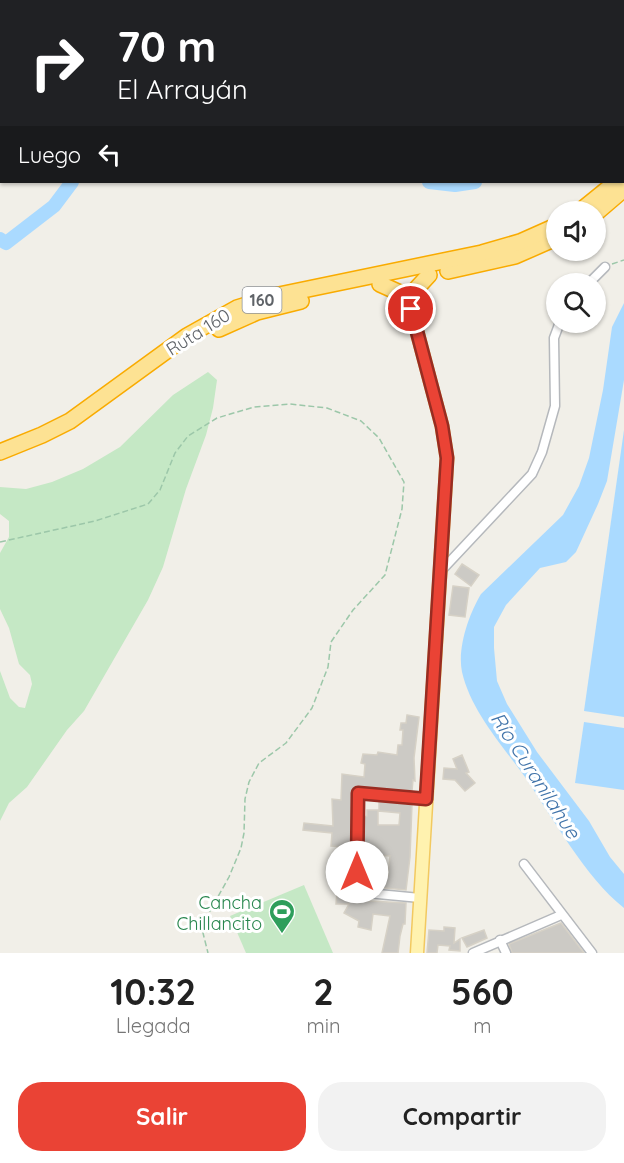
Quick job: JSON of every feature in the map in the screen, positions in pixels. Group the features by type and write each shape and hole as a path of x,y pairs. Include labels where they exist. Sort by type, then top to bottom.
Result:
{"highway":[{"path":"593,201 615,183"},
{"path":"606,204 624,189"},
{"name":"Ruta 160","path":"0,452 42,435 77,417 187,336 237,309 279,295 482,253 520,242 546,230"},
{"name":"Ruta 160","path":"0,462 42,447 82,426 193,344 232,322 272,308 503,260 546,242"},
{"path":"411,309 417,288 429,275"},
{"path":"381,284 400,293 411,309"}],"main road":[{"path":"411,309 442,426 447,458 417,953"}],"street":[{"path":"599,273 605,267"},
{"path":"441,571 532,474 542,452 555,406 554,338 556,333"},
{"path":"420,898 357,891 358,793 426,799"},
{"path":"524,864 592,953"},
{"path":"473,953 561,915"},
{"path":"500,940 506,953"}],"path":[{"path":"605,267 624,260"},
{"path":"0,542 95,521 148,504 160,490 175,453 188,436 217,418 254,407 290,404 327,408 361,421 379,438 404,482 402,509 385,575 353,610 332,642 328,667 312,708 286,743 259,764 249,782 245,799 241,848 229,877 206,918 203,933 208,953"}],"green space":[{"path":"208,372 217,380 206,435 186,489 163,567 148,600 84,711 67,730 27,787 9,803 0,821 0,671 10,698 19,707 25,708 32,684 30,675 19,664 9,628 0,609 0,553 9,537 9,521 0,514 0,487 26,489 52,482 83,469 120,447 173,395"},
{"name":"Cancha Chillancito","path":"304,885 333,953 246,953 230,916"}],"water":[{"path":"624,303 624,380 607,481 576,552 566,562 540,568 506,605 494,627 494,648 497,681 507,704 537,752 589,821 610,857 624,874 624,908 583,864 525,777 488,727 466,686 462,672 461,652 472,611 481,594 563,515 579,486 589,458 603,390 612,327"},
{"path":"624,430 624,717 584,711"},
{"path":"584,722 624,728 624,790 575,783"}],"building":[{"path":"462,564 479,575 471,586 455,574"},
{"path":"453,586 469,588 465,617 449,615"},
{"path":"407,715 419,717 414,758 415,781 413,780 412,791 355,787 352,793 351,885 340,884 338,873 344,847 331,846 332,833 303,830 304,823 333,826 332,799 341,800 342,774 364,777 365,764 361,763 363,754 377,755 378,752 397,755 398,745 402,745 401,723 406,723"},
{"path":"462,755 469,772 466,773 475,783 465,791 455,780 443,779 444,768 457,769 453,759"},
{"path":"379,801 412,804 406,890 365,886 364,817 367,816 367,810 378,810 378,825 399,825 400,813 379,811","holes":["377,855 390,856 388,876 377,875"]},
{"path":"337,891 369,901 406,903 405,924 403,924 400,936 398,953 382,953 390,916 373,914 371,930 358,927 359,921 344,913 349,904 336,904"},
{"path":"561,923 584,953 512,953 509,944"},
{"path":"444,927 455,928 454,943 460,939 460,951 449,950 450,946 438,945 437,953 427,953 429,930 444,931"},
{"path":"484,930 487,938 467,947 462,938"}],"waterway":[{"name":"Río Curanilahue","path":"0,239 6,243 54,206 71,183"},
{"name":"Río Curanilahue","path":"438,183 455,185 468,183"}],"place":[{"name":"Cancha Chillancito","path":"282,935"}],"route":[{"path":"357,872 358,793 426,799 447,458 442,426 411,309"}]}
